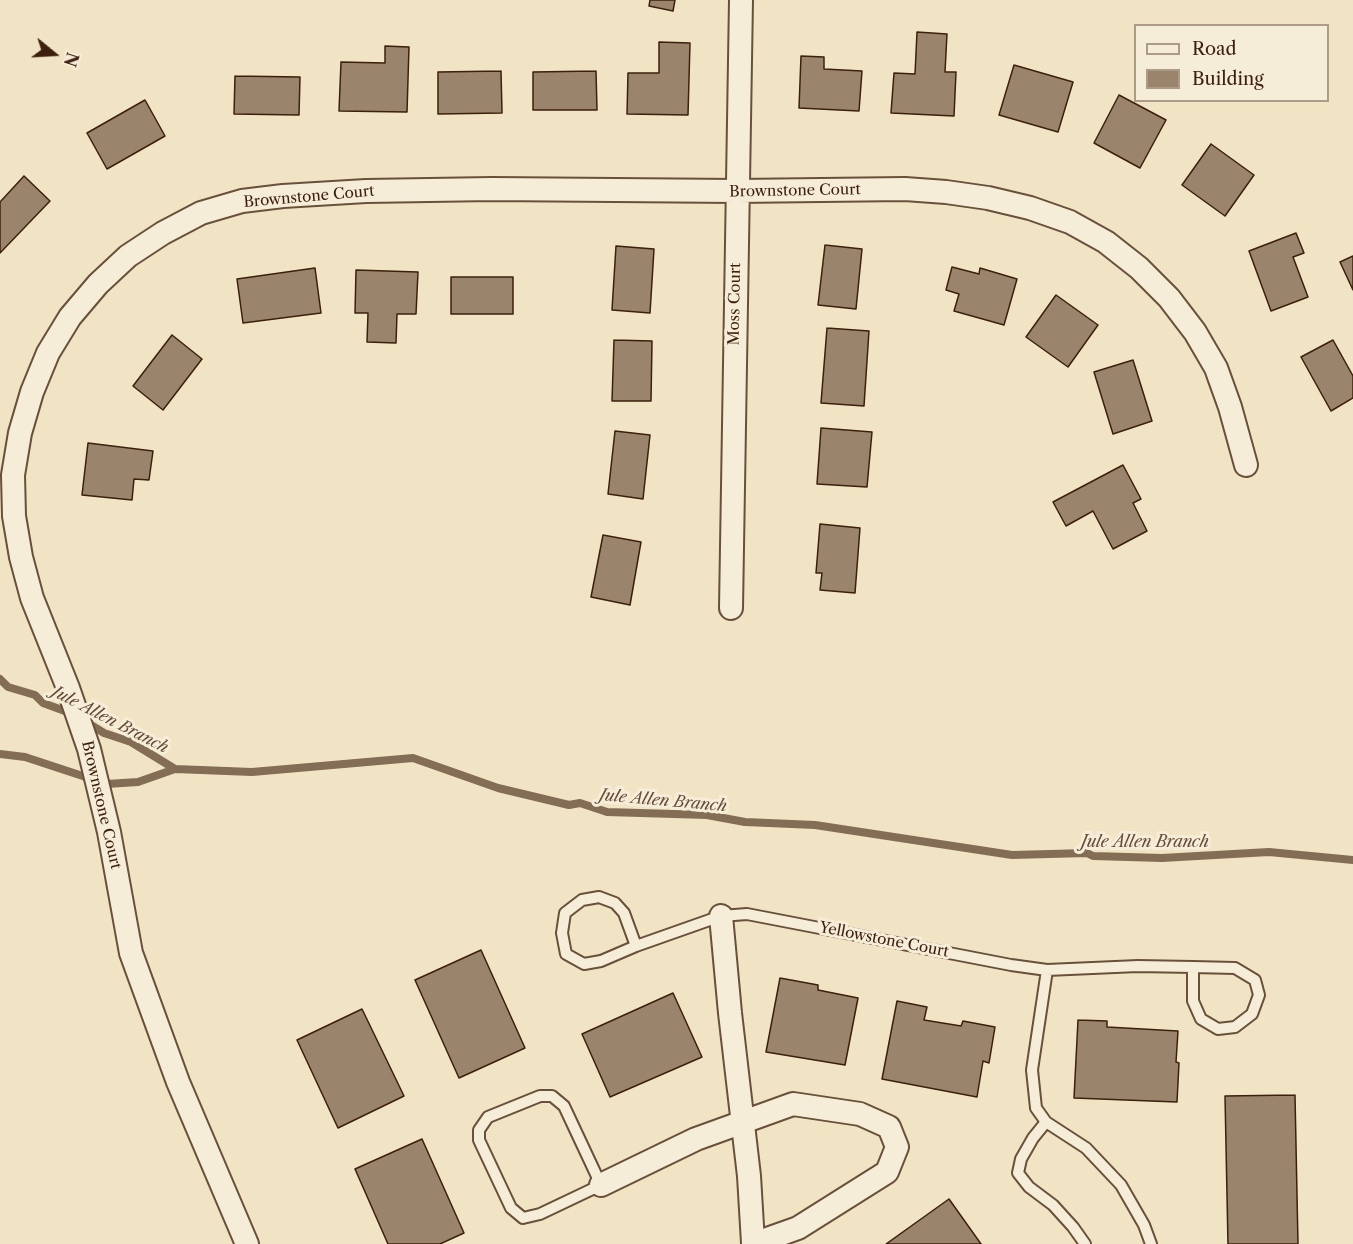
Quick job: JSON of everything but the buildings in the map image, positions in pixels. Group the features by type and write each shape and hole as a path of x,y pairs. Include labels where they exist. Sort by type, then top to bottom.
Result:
{"street":[{"name":"Moss Court","path":"731,608 741,0"},
{"name":"Brownstone Court","path":"248,1244 178,1082 131,953 110,832 89,749 68,688 32,598 21,557 14,516 13,475 20,433 32,392 48,353 77,309 98,284 128,256 163,232 201,213 242,201 283,196 366,191 492,189 737,192 905,189 988,198 1030,208 1070,222 1106,242 1139,268 1169,298 1195,332 1216,368 1230,407 1246,465"},
{"path":"601,1185 696,1139 742,1122 793,1104 860,1114 889,1127 897,1147 887,1172 798,1228 753,1244 749,1176 742,1122 721,916"}],"lane":[{"name":"Yellowstone Court","path":"636,946 624,913 615,903 599,897 582,900 565,913 562,933 566,954 584,964 601,961 721,916 747,915 1047,970 1138,966 1192,967 1235,968 1255,980 1259,996 1252,1014 1235,1027 1218,1029 1201,1019 1193,1001 1192,967"},
{"path":"1047,970 1032,1070 1036,1108 1046,1122 1086,1148 1121,1185 1144,1225 1151,1244"},
{"path":"540,1096 552,1096 564,1106 601,1185 540,1214 523,1218 511,1208 479,1140 479,1130 488,1117 540,1096"},
{"path":"1046,1122 1021,1159 1018,1173 1029,1187 1053,1204 1085,1244"}],"waterway":[{"name":"Jule Allen Branch","path":"0,679 8,687 35,695 43,703 73,714"},
{"name":"Jule Allen Branch","path":"86,722 104,733 131,742 175,769 252,772 413,758 498,788 569,805 580,803 607,812 707,815 745,822 815,825 1012,855 1087,853 1093,856 1162,858 1269,852 1353,860"},
{"path":"0,754 25,757 107,784 138,782 175,769"}]}
